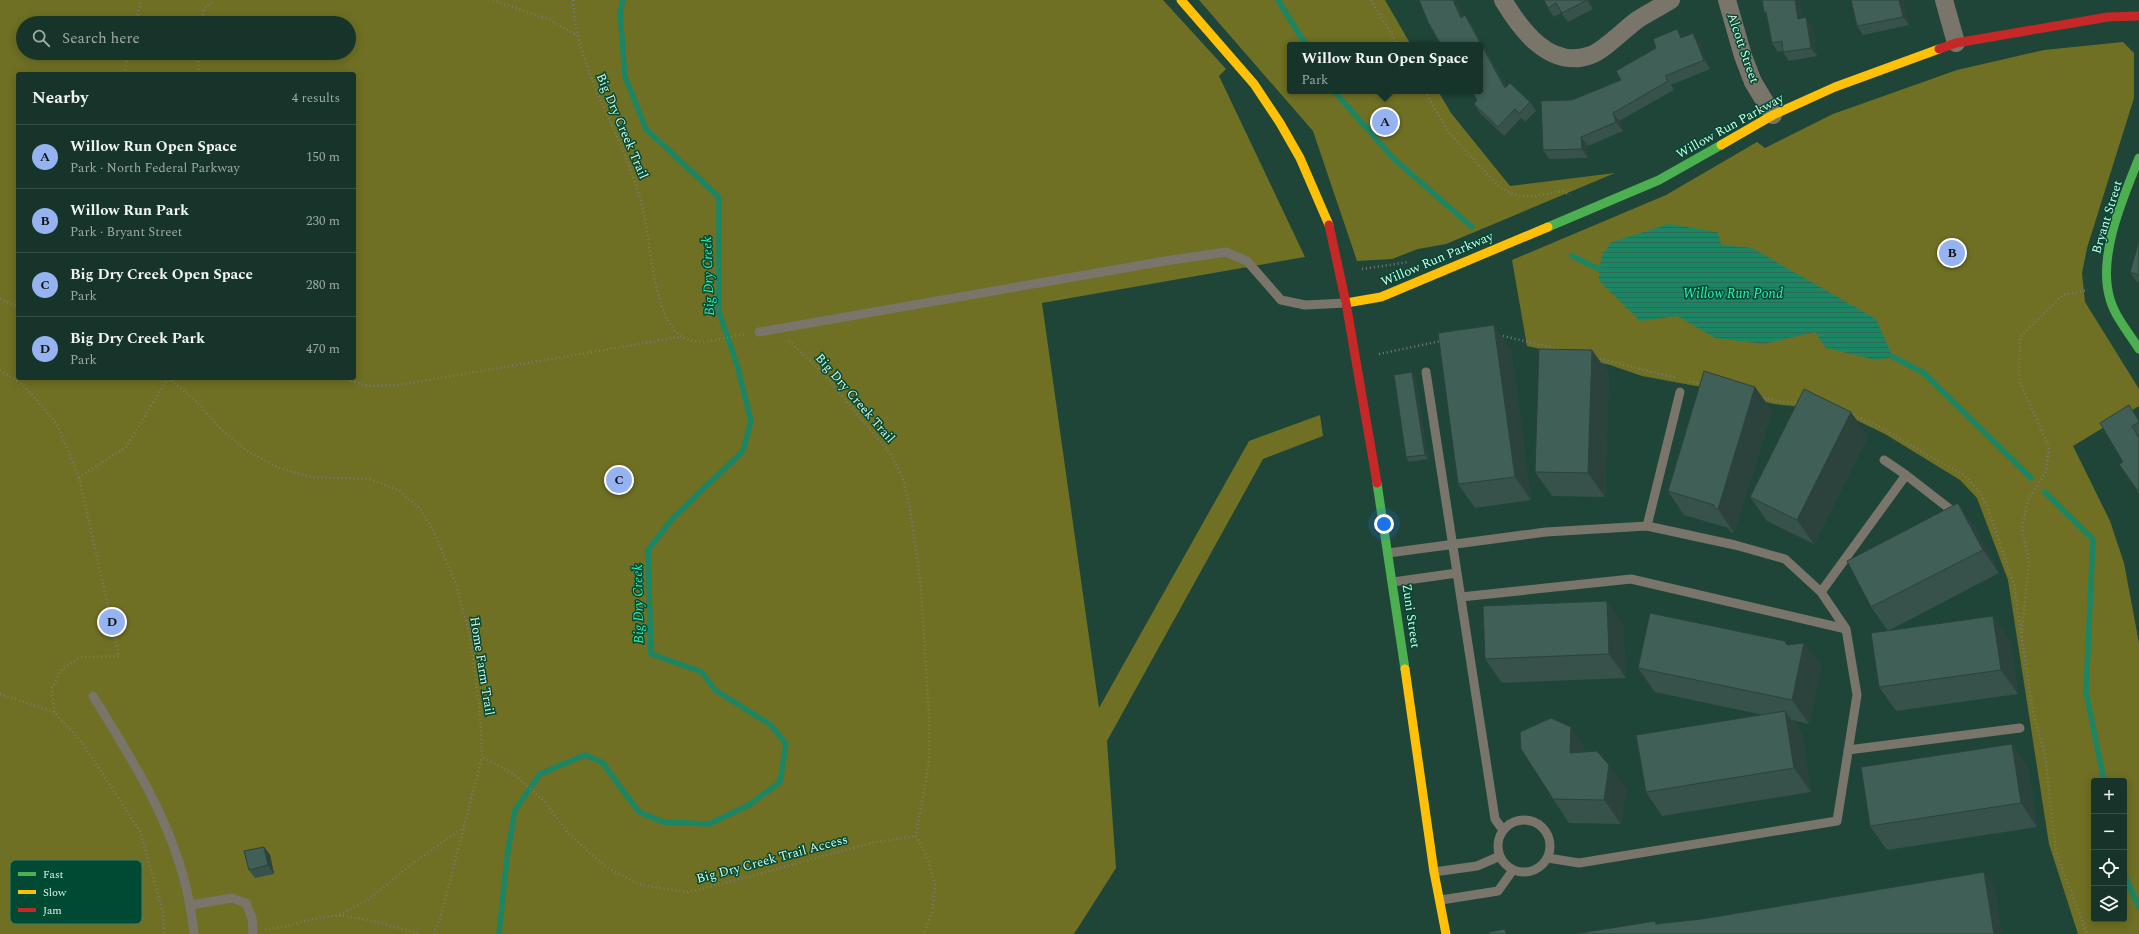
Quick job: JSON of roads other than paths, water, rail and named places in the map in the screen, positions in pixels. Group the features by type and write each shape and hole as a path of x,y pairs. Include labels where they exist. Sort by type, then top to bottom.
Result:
{"street":[{"name":"Zuni Street","path":"1181,0 1254,84 1280,123 1300,158 1329,226 1346,303 1393,582 1434,872 1441,900 1446,934"},
{"path":"1503,0 1532,40 1544,49 1559,57 1575,58 1592,55 1638,19 1671,0"},
{"name":"Alcott Street","path":"1727,0 1743,56 1753,82 1773,115"},
{"path":"1944,0 1956,43"},
{"name":"Willow Run Parkway","path":"1346,303 1381,297 1659,180 1773,115 1835,87 1956,43 2108,17 2139,16"},
{"name":"Bryant Street","path":"2139,158 2108,251 2105,269 2106,286 2113,308 2139,349"}],"lane":[{"path":"758,332 1165,261 1226,252 1247,261 1281,300 1305,305 1346,303"},
{"path":"1426,372 1494,819 1503,830"},
{"path":"1647,526 1680,392"},
{"path":"1884,460 1955,513"},
{"path":"1820,592 1906,475"},
{"path":"1388,553 1546,532 1647,526 1734,545 1785,559 1820,592 1846,629 1857,695 1837,821 1579,863 1548,858"},
{"path":"1393,582 1457,573"},
{"path":"1461,597 1631,579 1846,629"},
{"path":"93,696 159,807 171,835 191,905 194,934"},
{"path":"1848,750 2020,728"},
{"path":"1519,820 1537,822 1544,828 1549,836 1551,845 1548,858 1539,868 1531,872 1522,873 1507,867 1500,856 1498,847 1499,838 1503,830 1510,824 1519,820"},
{"path":"1434,872 1477,866 1500,856"},
{"path":"1441,900 1498,891 1512,870"},
{"path":"191,905 232,898 246,903 252,918 253,932"}],"water":[{"name":"Willow Run Pond","path":"1669,224 1717,232 1722,245 1752,248 1876,319 1893,357 1876,360 1826,348 1815,332 1764,344 1715,338 1677,316 1640,321 1599,281 1599,269 1603,253 1612,242"}],"waterway":[{"name":"Big Dry Creek","path":"499,934 507,857 515,810 540,774 585,755 602,762 639,812 663,822 709,824 749,805 780,782 786,744 771,725 715,690 702,672 651,654 648,550 673,518 743,451 751,421 737,365 719,312 719,197 646,129 625,76 620,12 623,0"},
{"path":"1278,0 1304,42"},
{"path":"1337,94 1393,158 1472,227"},
{"path":"1572,256 1599,269"},
{"path":"1893,357 1924,373 2031,478"},
{"path":"2045,492 2093,539 2086,692 2103,778"},
{"path":"2127,881 2139,907"}],"place":[{"name":"Willow Run Open Space","path":"1385,122"},
{"name":"Willow Run Park","path":"1952,253"},
{"name":"Big Dry Creek Open Space","path":"619,480"},
{"name":"Big Dry Creek Park","path":"112,622"}]}
